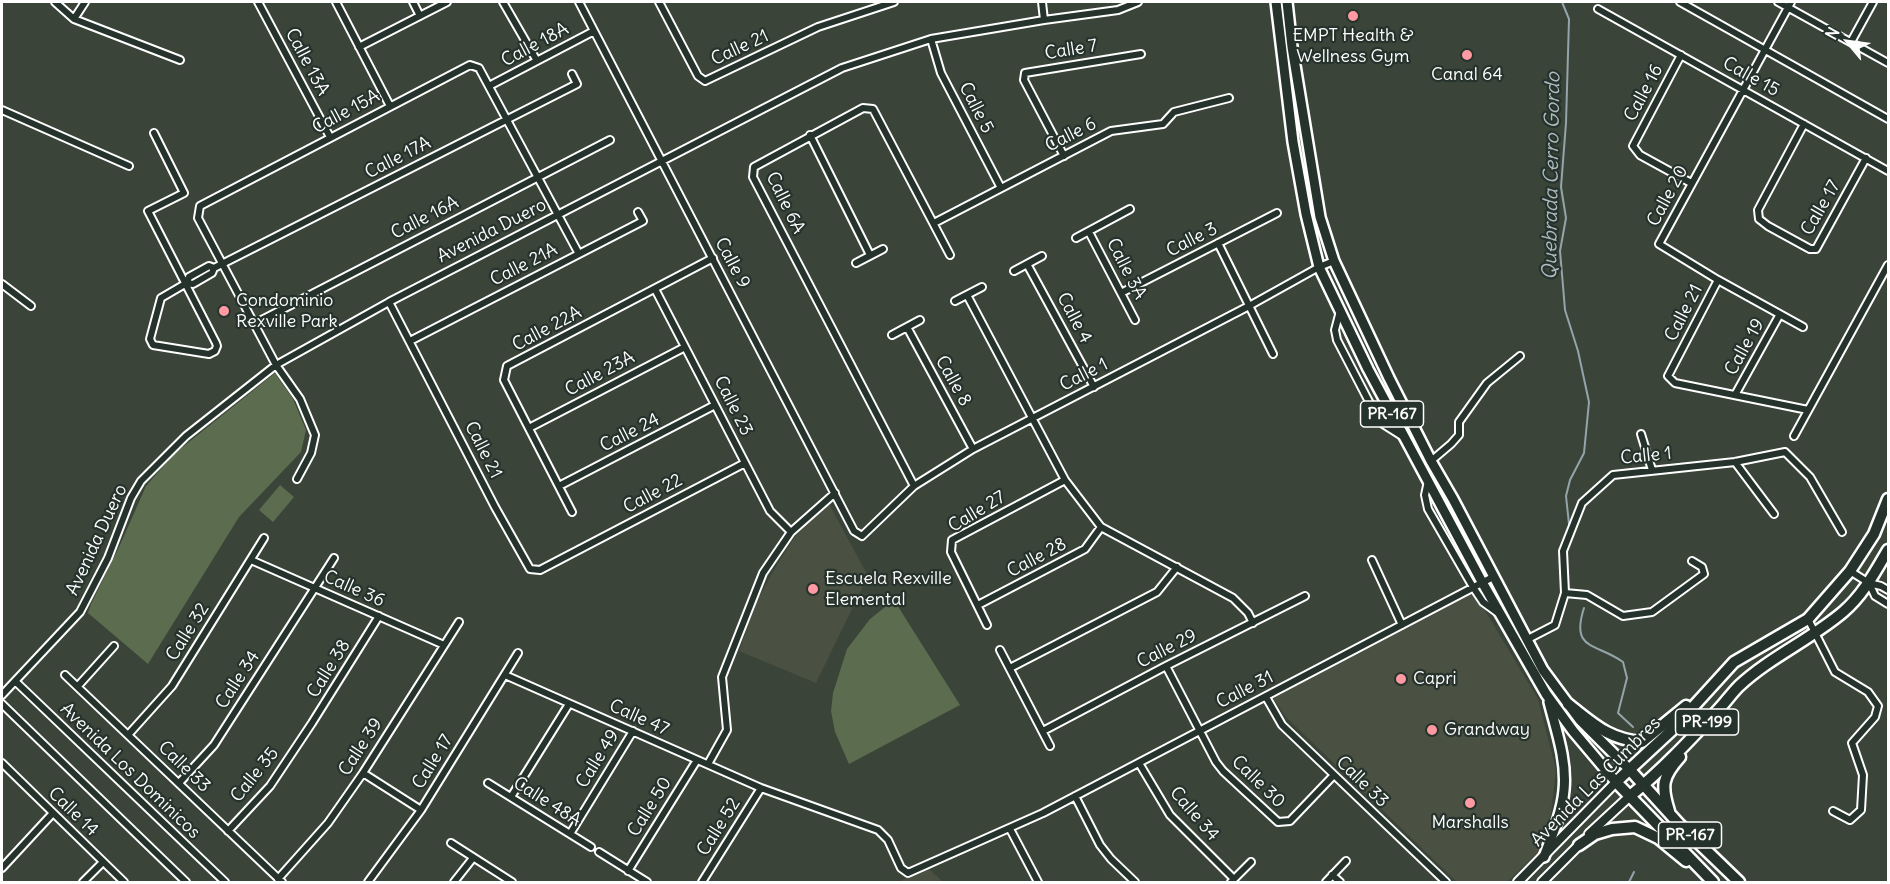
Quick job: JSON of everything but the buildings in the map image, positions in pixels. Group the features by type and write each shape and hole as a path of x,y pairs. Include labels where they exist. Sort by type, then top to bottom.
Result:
{"highway":[{"name":"Avenida Las Cumbres","path":"1616,782 1672,730 1734,662 1808,619 1850,571 1874,534 1888,499"},
{"name":"Avenida Las Cumbres","path":"1630,796 1644,785 1737,688 1760,668 1845,611 1869,583 1888,550"},
{"path":"1568,704 1609,735 1625,741 1642,742 1725,672"},
{"path":"1670,814 1663,790 1667,774 1707,730 1726,701"},
{"name":"PR-167","path":"1629,769 1670,814 1739,882"},
{"name":"PR-167","path":"1616,782 1710,880"},
{"path":"1579,845 1595,834 1612,829 1635,827 1658,838 1710,880"}],"main road":[{"name":"PR-167","path":"1276,2 1293,142 1306,214 1319,267 1368,369 1428,481 1477,585 1501,615 1546,694 1616,782"},
{"name":"PR-167","path":"1287,2 1292,47 1320,217 1334,261 1389,378 1543,670 1580,720 1629,769"},
{"path":"1544,857 1557,825 1564,789 1561,747 1546,694"}],"street":[{"path":"55,2 74,19 180,60"},
{"path":"74,19 85,2"},
{"name":"Calle 13A","path":"258,2 330,137"},
{"path":"336,2 390,106"},
{"path":"412,2 420,16"},
{"path":"359,47 447,2"},
{"path":"503,2 537,61"},
{"name":"Calle 9","path":"579,2 854,531 862,536"},
{"name":"Calle 21","path":"659,2 698,76 705,81 872,4"},
{"path":"872,4 894,2"},
{"path":"1042,2 1044,20"},
{"name":"Avenida Duero","path":"2,695 80,612 108,558 131,498 141,481 186,436 276,365 389,302 842,68 931,39 1118,10 1138,2"},
{"path":"1680,2 1888,119"},
{"path":"1778,2 1790,4 1888,63"},
{"path":"1851,42 1873,2"},
{"path":"1766,49 1790,4"},
{"name":"Calle 15","path":"1598,9 1888,171"},
{"name":"Calle 18A","path":"489,86 594,31"},
{"name":"Calle 5","path":"931,39 941,73 1001,188"},
{"name":"Calle 20","path":"1766,49 1659,244 1803,327"},
{"name":"Calle 7","path":"1064,156 1024,80 1025,73 1141,54"},
{"name":"Calle 16","path":"1681,55 1633,146 1641,155 1691,183"},
{"name":"Calle 15A","path":"297,479 311,453 315,435 300,399 276,365 198,218 200,206 470,65 479,68 579,254"},
{"name":"Calle 17A","path":"186,283 189,277 209,266 214,268 577,84 572,74"},
{"name":"Calle 6","path":"934,223 1111,131 1163,124 1174,112 1229,98"},
{"name":"Calle 6A","path":"914,486 753,177 754,167 863,108 873,109 950,255"},
{"path":"2,110 129,165"},
{"name":"Calle 17","path":"1804,124 1758,210 1759,219 1768,226 1810,249 1816,249 1866,158"},
{"path":"154,133 184,193 148,211 186,283 217,346 215,351 209,354 153,345 150,339 161,298 186,283"},
{"path":"810,135 870,255"},
{"name":"Calle 16A","path":"254,324 610,140"},
{"name":"Calle 3A","path":"1076,238 1130,209"},
{"name":"Calle 21A","path":"410,341 643,221 638,212"},
{"name":"Calle 3","path":"1121,293 1277,213"},
{"name":"Calle 3A","path":"1089,232 1135,320"},
{"path":"1218,243 1273,354"},
{"path":"856,263 883,249"},
{"path":"1014,271 1042,256"},
{"name":"Calle 22A","path":"572,512 504,380 507,366 713,258"},
{"name":"Calle 1","path":"862,536 914,486 973,449 1334,261"},
{"name":"Calle 4","path":"1027,264 1094,387"},
{"path":"1794,436 1888,265"},
{"name":"Calle 21","path":"1676,360 1718,280"},
{"path":"2,284 31,306"},
{"path":"955,301 981,287"},
{"name":"Calle 23","path":"655,289 770,511 791,532"},
{"path":"967,295 1065,480 1101,527 1233,598 1248,613 1253,623"},
{"name":"Calle 21","path":"389,302 495,507 530,569 540,570 574,552"},
{"path":"1340,310 1335,330 1337,340 1378,419 1405,438"},
{"name":"Calle 19","path":"1735,395 1780,314"},
{"path":"892,335 920,320"},
{"name":"Calle 8","path":"907,327 973,449"},
{"name":"Calle 23A","path":"529,428 685,347"},
{"path":"1431,460 1459,435 1459,422 1487,383 1520,356"},
{"name":"Calle 19","path":"1676,360 1668,376 1675,383 1808,410"},
{"name":"Calle 24","path":"559,486 715,405"},
{"path":"1641,434 1652,470"},
{"name":"Calle 1","path":"1526,640 1555,625 1565,593 1563,551 1582,503 1612,475 1735,462 1785,452 1810,477 1842,532"},
{"path":"1735,462 1774,514"},
{"name":"Calle 22","path":"574,552 745,463"},
{"name":"Calle 27","path":"987,625 951,552 952,540 1065,480"},
{"path":"708,764 727,730 722,677 763,573 791,532 835,493"},
{"name":"Calle 28","path":"978,605 1085,549 1101,527"},
{"name":"Calle 32","path":"128,735 172,686 264,538"},
{"name":"Calle 34","path":"179,783 214,745 334,558"},
{"name":"Calle 36","path":"251,560 444,645"},
{"path":"1372,560 1402,625"},
{"path":"1565,593 1587,595 1623,616 1652,612 1704,574 1702,567 1692,561"},
{"path":"1010,668 1157,592 1177,567"},
{"path":"1850,571 1869,583 1888,590"},
{"name":"Calle 31","path":"761,788 878,830 888,840 901,868 908,873 1010,829 1493,577"},
{"path":"1869,583 1875,596 1888,604"},
{"name":"Calle 29","path":"1043,731 1305,596"},
{"name":"Calle 38","path":"303,737 379,616"},
{"path":"1808,619 1835,672 1868,692 1878,706 1875,717 1852,743 1863,775 1861,810 1850,820 1833,811"},
{"name":"Calle 39","path":"280,881 328,823 363,773 459,622"},
{"path":"78,686 114,646"},
{"path":"1000,650 1050,746"},
{"name":"Calle 17","path":"373,881 421,810 518,653"},
{"name":"Calle 30","path":"1166,666 1216,762 1278,822 1290,821 1333,776"},
{"name":"Calle 33","path":"65,675 280,881"},
{"name":"Calle 47","path":"505,675 761,788"},
{"name":"Avenida Los Dominicos","path":"15,681 225,882"},
{"name":"Calle 33","path":"1266,697 1282,725 1446,882"},
{"path":"2,704 186,882"},
{"path":"511,797 569,704"},
{"name":"Calle 49","path":"570,834 633,732"},
{"name":"Calle 35","path":"228,831 270,786 303,737"},
{"name":"Calle 50","path":"628,871 697,760"},
{"name":"Calle 34","path":"1139,763 1170,815 1232,881 1251,862"},
{"name":"Calle 14","path":"2,765 124,882"},
{"path":"363,773 421,810"},
{"name":"Avenida Las Cumbres","path":"1518,882 1616,782"},
{"name":"Calle 48A","path":"488,783 591,847"},
{"name":"Calle 52","path":"702,882 761,788"},
{"path":"1075,796 1100,844 1135,882"},
{"name":"Avenida Las Cumbres","path":"1542,882 1630,796"},
{"path":"2,868 53,813"},
{"path":"1010,829 1038,882"},
{"path":"451,843 512,882"},
{"path":"599,852 647,882"},
{"path":"454,882 473,858"},
{"path":"1326,882 1346,861"},
{"path":"82,882 103,862"},
{"path":"1332,875 1340,882"}],"shaded area":[{"name":"Escuela Rexville Elemental","path":"829,504 868,576 816,683 739,651 757,601 778,563 796,535"},
{"path":"1469,584 1538,699 1556,770 1551,813 1538,852 1507,882 1457,882 1287,718 1268,691"},
{"path":"928,868 943,882 898,882"}],"green space":[{"path":"275,373 293,399 306,430 301,452 239,517 148,664 88,613 91,604 146,486 174,454"},
{"path":"280,485 294,497 273,522 259,510"},
{"path":"894,600 960,705 849,764 835,732 831,711 833,693 847,649 870,619"}],"waterway":[{"name":"Quebrada Cerro Gordo","path":"1562,2 1569,19 1566,123 1561,187 1566,218 1560,251 1565,310 1578,351 1589,402 1584,453 1570,480 1566,496 1569,524"},
{"name":"Quebrada Cerro Gordo","path":"1584,608 1581,622 1583,639 1588,644 1623,662 1627,678 1618,713 1633,727"},
{"name":"Quebrada Cerro Gordo","path":"1629,882 1634,872"}],"place":[{"name":"EMPT Health & Wellness Gym","path":"1353,16"},
{"name":"Canal 64","path":"1467,55"},
{"name":"Condominio Rexville Park","path":"224,311"},
{"name":"Escuela Rexville Elemental","path":"813,589"},
{"name":"Capri","path":"1401,679"},
{"name":"Grandway","path":"1432,730"},
{"name":"Marshalls","path":"1470,803"}]}
